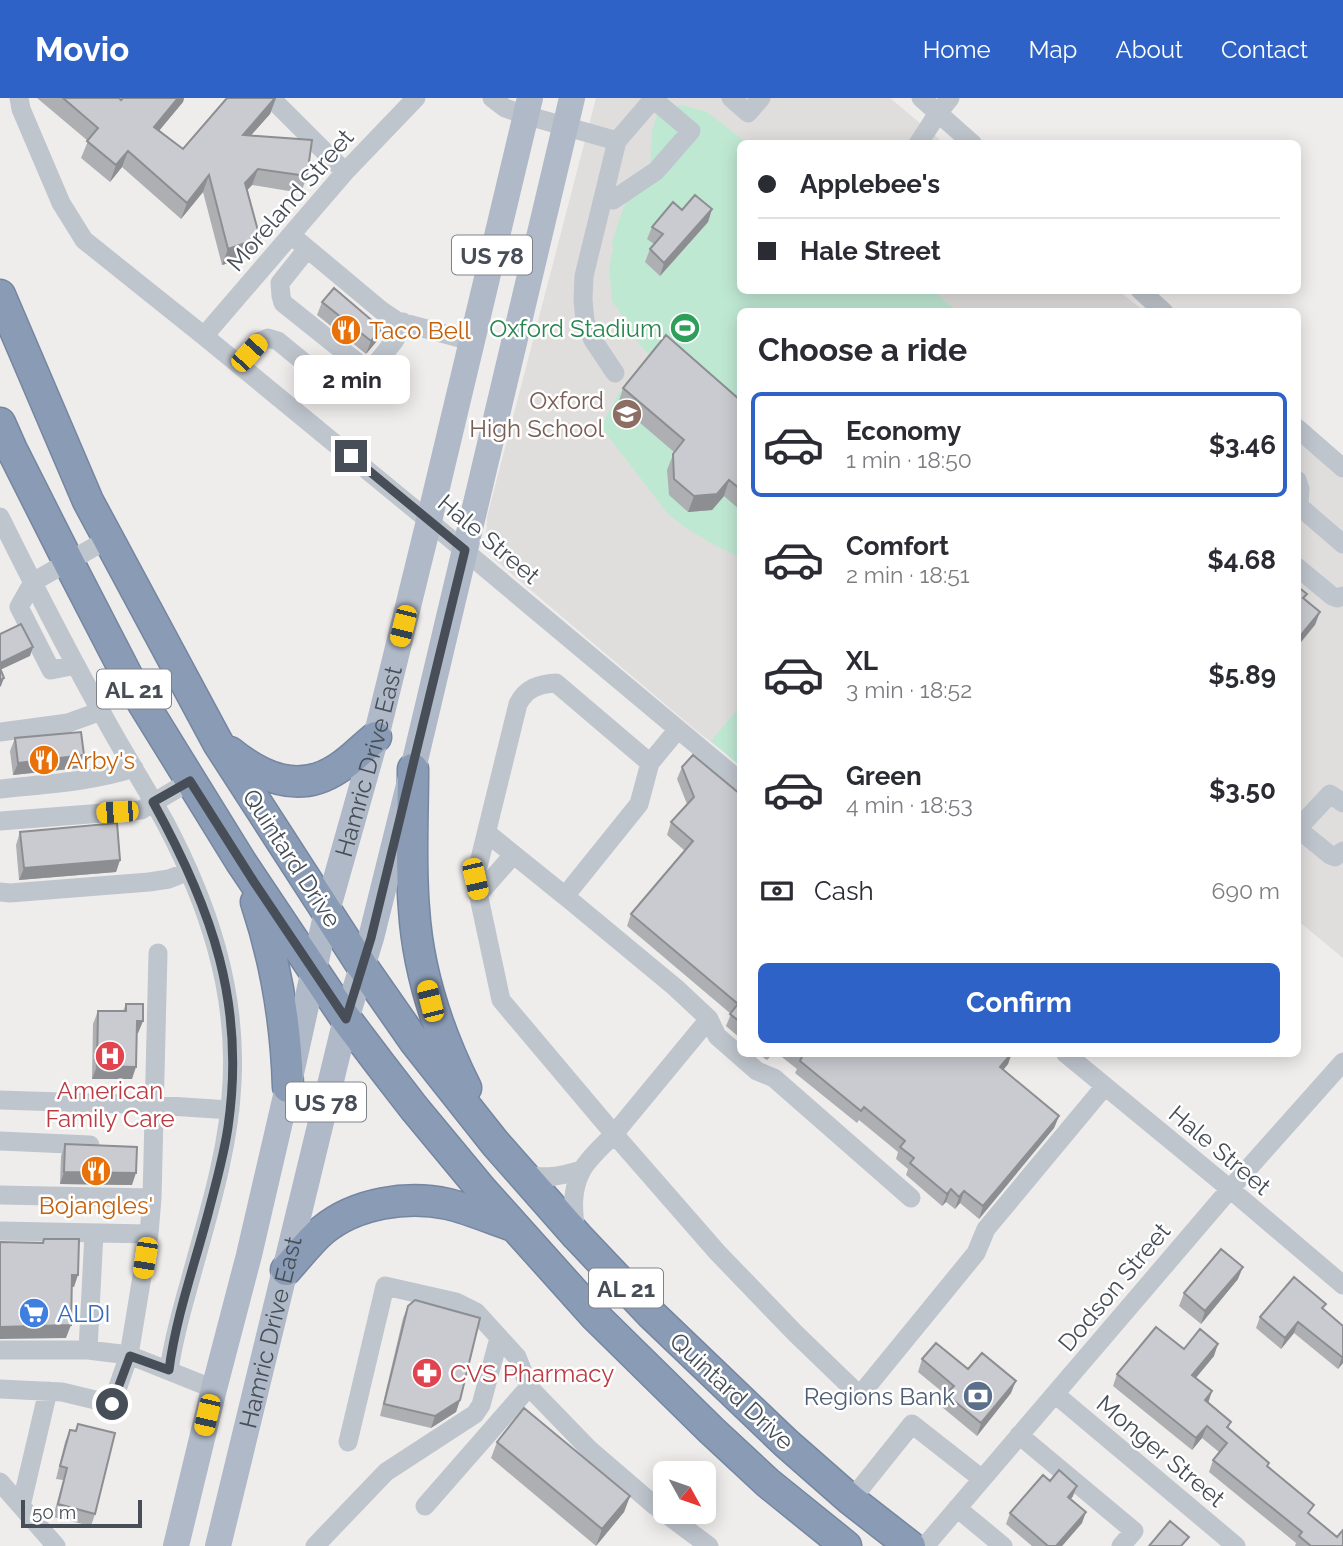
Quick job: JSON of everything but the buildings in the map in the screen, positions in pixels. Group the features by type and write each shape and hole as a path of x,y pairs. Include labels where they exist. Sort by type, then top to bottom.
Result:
{"highway":[{"name":"Quintard Drive","path":"0,295 81,485 218,743 362,966 442,1078 577,1236 650,1313 786,1443 851,1500 910,1546"},
{"name":"Quintard Drive","path":"0,426 133,687 190,781 346,1019 414,1108 594,1316 768,1483 846,1546"},
{"path":"218,743 261,774 298,782 312,780 337,770 376,737"},
{"path":"413,769 414,910 422,970 430,1001 440,1031 467,1089 521,1172"},
{"path":"242,862 265,926 275,970 284,1022 288,1087"},
{"path":"286,1270 323,1230 356,1212 391,1202 429,1201 447,1204 515,1227"}],"main road":[{"name":"Hamric Drive East","path":"218,1546 346,1019 371,938 413,769 572,98"},
{"name":"Hamric Drive East","path":"176,1546 249,1255 327,911 376,737 527,107"}],"street":[{"name":"Hale Street","path":"19,98 21,109 61,203 84,240 465,550 737,778"},
{"path":"271,98 345,172"},
{"name":"Moreland Street","path":"204,335 345,172 416,98"},
{"path":"492,98 505,108 527,107 565,127 617,141"},
{"path":"731,98 748,113 761,98"},
{"path":"921,98 944,105 970,140"},
{"path":"604,198 613,201 656,171 691,131 653,99 617,141 584,276 585,321 593,340 615,373"},
{"path":"921,140 944,105"},
{"path":"291,235 397,321 471,341"},
{"path":"307,249 280,284 284,303 367,370"},
{"path":"1144,294 1160,308"},
{"path":"239,364 259,342 268,338 278,341 328,382 337,384 376,365 396,340 403,322"},
{"path":"1301,431 1340,459"},
{"path":"1301,509 1343,544"},
{"path":"0,517 33,582"},
{"path":"108,539 33,582 19,607 51,670 76,665 153,802 199,895 216,944 226,988 233,1053 228,1130 172,1345 169,1370"},
{"path":"1301,570 1332,596 1343,596"},
{"path":"650,763 556,683 537,685 525,694 518,704 475,879 501,1000 717,1252 852,1388 858,1391 865,1389 976,1253 986,1228 1105,1086"},
{"path":"0,732 68,723 102,711"},
{"path":"565,896 639,804 650,763 678,729"},
{"path":"0,789 116,774 134,768"},
{"path":"0,821 141,810 190,781"},
{"path":"1343,803 1330,794 1301,828 1303,833 1330,855 1335,857 1343,851"},
{"path":"487,833 676,988 709,1019 717,1036 737,1053"},
{"path":"478,895 513,855"},
{"path":"0,892 149,882 169,879 188,871"},
{"path":"1,1393 62,1392 112,1404 130,1356 152,1198 146,1148 154,1105 158,953"},
{"path":"577,1236 573,1212 581,1171 709,1019"},
{"path":"741,1057 757,1071 774,1077 911,1198"},
{"name":"Hale Street","path":"1070,1057 1343,1285"},
{"name":"Dodson Street","path":"925,1546 1230,1189 1343,1062"},
{"path":"0,1100 230,1110"},
{"path":"0,1141 111,1146"},
{"path":"521,1172 543,1178 581,1171"},
{"path":"0,1195 152,1198"},
{"path":"0,1231 149,1234"},
{"path":"88,1350 94,1233"},
{"path":"348,1442 385,1286 456,1302 476,1312 517,1357 529,1387 590,1450 654,1505 709,1546"},
{"path":"315,1546 386,1472 475,1414 481,1405 499,1338"},
{"path":"0,1350 88,1350 130,1356 214,1389"},
{"path":"425,1506 529,1387"},
{"path":"21,1506 48,1391"},
{"name":"Monger Street","path":"1055,1394 1236,1546"},
{"path":"851,1500 912,1424 982,1479"},
{"path":"1019,1435 1134,1531 1121,1546"},
{"path":"0,1482 56,1546"},
{"path":"957,1508 1003,1546"}],"shaded area":[{"name":"Oxford High School","path":"596,98 890,98 940,140 737,140 737,294 1123,294 1140,308 737,308 737,763 494,559 486,540 487,517"},
{"path":"1301,442 1343,478 1343,958 1301,923"}],"green space":[{"name":"Oxford Stadium","path":"681,105 707,112 743,140 737,140 737,294 937,294 953,308 737,308 737,556 714,545 668,514 601,427 618,394 650,356 632,335 612,301 609,268 612,242 623,208 635,190 649,185 652,131 658,111"},
{"path":"737,710 737,763 711,741"}],"place":[{"name":"Oxford Stadium","path":"685,328"},
{"name":"Taco Bell","path":"346,330"},
{"name":"Oxford High School","path":"627,414"},
{"name":"Arby's","path":"44,760"},
{"name":"American Family Care","path":"110,1056"},
{"name":"Bojangles'","path":"96,1171"},
{"name":"ALDI","path":"34,1313"},
{"name":"CVS Pharmacy","path":"427,1373"},
{"name":"Regions Bank","path":"978,1396"}],"route":[{"path":"112,1404 130,1356 169,1370 172,1345 228,1130 232,1081 231,1025 216,944 199,895 153,802 190,781 346,1019 371,938 465,550 351,456"}]}
